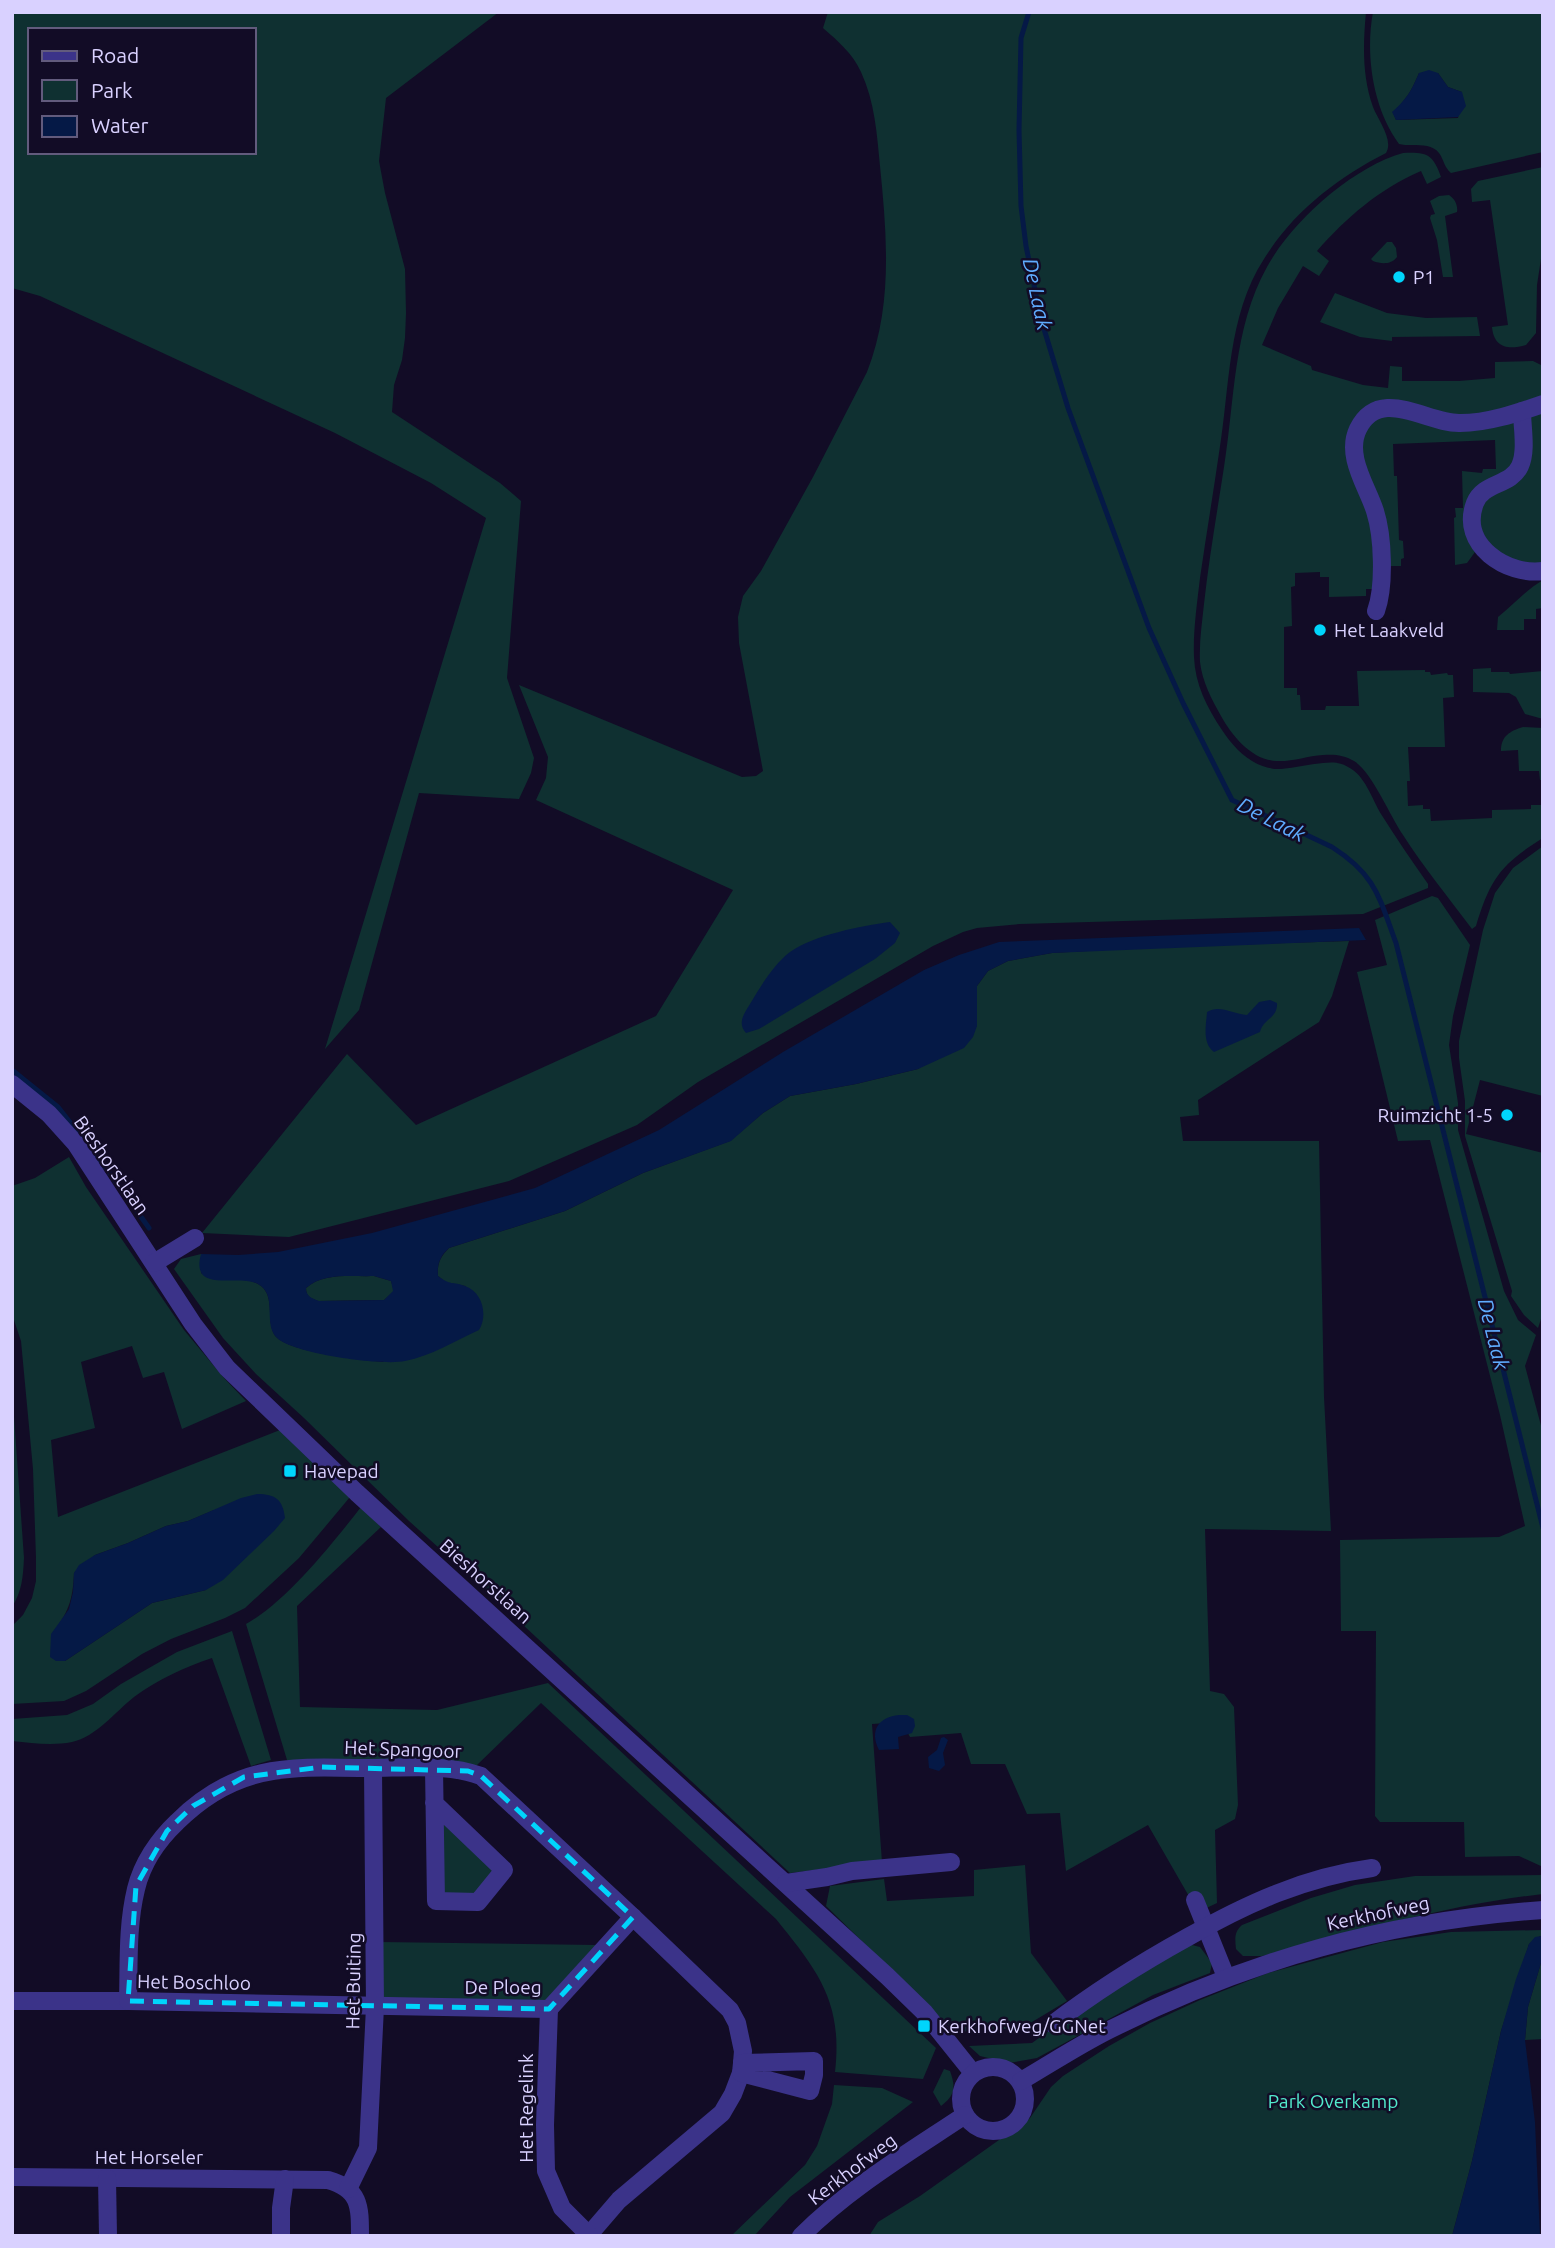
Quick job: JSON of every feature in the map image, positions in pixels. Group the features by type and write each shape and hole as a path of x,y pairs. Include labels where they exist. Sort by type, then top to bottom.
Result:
{"street":[{"path":"1376,611 1380,589 1380,534 1354,454 1356,433 1364,419 1374,412 1390,408 1404,409 1458,424 1485,420 1543,404"},
{"path":"1522,411 1521,465 1513,475 1481,493 1473,511 1472,525 1478,541 1495,560 1514,570 1543,571"},
{"name":"Bieshorstlaan","path":"12,1084 49,1114 76,1144 193,1324 219,1357 267,1408 906,1994 925,2013 973,2073"},
{"path":"154,1263 195,1238"},
{"name":"Het Spangoor","path":"128,2001 130,1919 136,1886 151,1854 167,1831 193,1806 219,1788 244,1777 282,1768 434,1768 468,1771 481,1776 730,2010 737,2023 743,2051 742,2068 733,2094 722,2113 619,2200 588,2235"},
{"name":"Het Buiting","path":"348,2189 368,2148 374,2007 373,1768"},
{"path":"434,1768 434,1806 436,1901 478,1902 504,1870 434,1806"},
{"path":"786,1884 852,1871 951,1862"},
{"path":"1053,2024 1123,1974 1252,1903 1301,1884 1372,1868"},
{"path":"815,1910 819,1891 827,1877"},
{"path":"1195,1900 1227,1977"},
{"name":"Kerkhofweg","path":"1021,2081 1106,2031 1167,2001 1291,1955 1372,1933 1467,1916 1543,1910"},
{"name":"De Ploeg","path":"374,2007 549,2009 633,1917"},
{"name":"Het Boschloo","path":"12,2001 374,2007"},
{"name":"Het Regelink","path":"549,2009 546,2171 562,2208 588,2235"},
{"path":"999,2066 1012,2071 1021,2081 1026,2095 1024,2109 1016,2122 1004,2130 989,2131 975,2126 965,2115 960,2100 963,2085 973,2073 985,2067 999,2066"},
{"name":"Kerkhofweg","path":"801,2236 867,2180 965,2115"},
{"name":"Het Horseler","path":"12,2177 328,2180 348,2189"},
{"path":"107,2178 108,2236"},
{"path":"281,2236 285,2179"},
{"path":"348,2189 359,2207 360,2236"}],"highlighted area":[{"path":"322,1767 468,1771 481,1776 633,1917 549,2009 128,2001 136,1886 167,1831 193,1806 244,1777"}],"green space":[{"path":"12,12 499,12 386,98 379,161 405,269 405,338 394,385 392,412 500,483 521,501 507,678 534,758 531,773 519,799 419,793 359,1010 325,1049 486,518 431,483 335,433 40,296 12,288"},
{"path":"828,12 1366,12 1365,72 1373,107 1387,136 1388,148 1386,153 1334,185 1288,226 1264,259 1243,304 1232,353 1200,578 1194,657 1199,686 1233,745 1254,762 1272,768 1333,763 1342,764 1354,771 1364,781 1381,814 1428,884 1428,888 1363,914 1020,924 977,928 933,946 698,1082 637,1125 509,1181 289,1237 202,1233 347,1054 416,1125 656,1016 733,890 536,800 546,778 548,757 519,685 742,777 756,776 763,771 739,643 738,617 743,596 761,571 867,372 881,322 884,296 885,218 872,107 858,65 845,48 823,28","holes":["825,937 757,993 803,945"]},
{"path":"1373,12 1543,12 1543,152 1451,173 1435,149 1399,144 1377,98 1371,63","holes":["1419,73 1438,73 1448,87 1462,92 1458,118 1396,120 1393,112 1402,103"]},
{"path":"1403,153 1428,156 1435,163 1441,177 1427,184 1421,171 1406,178 1364,205 1340,227 1317,251 1329,261 1319,276 1303,266 1278,308 1262,345 1311,366 1312,370 1363,385 1388,388 1390,366 1402,367 1402,381 1459,381 1495,378 1495,362 1533,361 1543,366 1543,398 1468,418 1406,405 1356,424 1370,512 1376,589 1366,589 1366,596 1329,597 1329,577 1320,577 1320,572 1295,573 1295,586 1291,587 1292,626 1284,627 1284,688 1297,688 1301,710 1325,710 1326,706 1359,706 1357,671 1425,670 1431,675 1453,675 1454,697 1443,698 1445,747 1408,747 1408,806 1423,805 1423,809 1430,809 1431,821 1492,818 1492,810 1531,809 1531,805 1543,805 1543,838 1517,856 1499,874 1486,896 1476,926 1472,929 1411,847 1361,767 1339,755 1276,761 1267,760 1251,752 1237,739 1221,716 1205,683 1200,662 1206,587 1237,364 1247,314 1256,290 1278,249 1308,214 1364,170"},
{"path":"1543,167 1543,246 1537,285 1536,333 1526,345 1503,346 1493,334 1492,327 1508,325 1490,200 1472,202 1471,189 1478,181"},
{"path":"1449,195 1456,202 1457,209 1457,212 1445,216 1453,277 1443,277 1437,240 1430,218 1435,214 1430,201"},
{"path":"1387,242 1392,242 1396,248 1397,257 1386,263 1373,261 1371,259"},
{"path":"1335,293 1387,313 1426,318 1477,317 1480,336 1392,337 1392,341 1360,337 1320,322"},
{"path":"1543,410 1543,566 1498,556 1478,526 1484,498 1512,482 1529,418"},
{"path":"1383,415 1514,423 1517,464 1485,484 1475,552 1467,563 1455,565 1454,518 1455,508 1463,508 1462,471 1482,473 1483,469 1496,469 1495,440 1393,444 1399,540 1403,541 1404,558 1401,559 1401,566 1386,566 1360,455 1362,430"},
{"path":"1543,580 1543,608 1536,609 1536,619 1524,619 1524,630 1497,630 1498,617"},
{"path":"1491,668 1491,672 1510,674 1543,671 1543,719 1525,714 1516,697 1509,693 1473,692 1473,669"},
{"path":"1523,727 1543,728 1543,780 1540,780 1539,771 1519,771 1518,750 1501,751 1507,735"},
{"path":"1543,846 1543,1096 1480,1080 1466,1134 1543,1153 1543,1313 1538,1328 1524,1315 1511,1296 1512,1291 1465,1136 1465,1101 1459,1041 1483,930 1495,893 1513,868"},
{"path":"1432,896 1438,898 1470,945 1449,1045 1458,1103 1458,1130 1504,1291 1518,1320 1536,1335 1525,1366 1543,1433 1543,1867 1519,1856 1465,1857 1464,1822 1380,1822 1375,1816 1376,1631 1341,1631 1340,1540 1499,1537 1525,1526 1500,1415 1430,1140 1398,1141 1357,972 1387,965 1375,920"},
{"path":"1349,941 1332,996 1319,1022 1198,1100 1199,1115 1180,1117 1183,1141 1319,1141 1324,1397 1331,1531 1205,1529 1210,1691 1224,1694 1234,1707 1238,1805 1235,1819 1215,1830 1217,1903 1198,1912 1148,1825 1066,1871 1060,1813 1027,1814 1005,1764 971,1764 961,1733 910,1737 902,1722 872,1724 882,1862 790,1873 409,1521 256,1374 223,1338 174,1269 181,1259 201,1254 201,1273 208,1277 251,1281 264,1288 269,1300 272,1328 280,1340 324,1354 383,1362 466,1286 448,1284 438,1276 440,1261 449,1248 565,1211 643,1173 730,1141 763,1113 790,1096 918,1069 977,1026 977,986 988,971 1008,961 1052,953"},
{"path":"69,1157 86,1187 184,1330 246,1401 182,1429 164,1372 143,1378 132,1346 81,1362 95,1428 51,1440 58,1517 280,1430 350,1497 299,1558 245,1608 171,1639 142,1654 86,1691 64,1701 12,1704 12,1626 23,1615 32,1598 36,1581 36,1558 33,1469 21,1341 12,1314 12,1186 35,1178","holes":["214,1510 206,1590 152,1603 65,1661 51,1635 68,1606 74,1573 95,1555"]},
{"path":"374,1276 391,1281 394,1291 384,1300 318,1301 309,1297 306,1291 313,1283 330,1277"},
{"path":"12,1388 24,1558 21,1584 12,1607"},
{"path":"361,1507 381,1527 297,1606 300,1707 437,1710 548,1683 936,2048 923,2079 835,2072 835,2026 831,2007 815,1972 776,1919 541,1703 476,1766 287,1760 246,1624 293,1587"},
{"path":"232,1631 271,1760 251,1766 212,1658 152,1685 134,1697 97,1730 81,1739 57,1744 12,1741 12,1719 67,1715 93,1704 121,1684 177,1652"},
{"path":"438,1813 500,1871 477,1899 439,1897"},
{"path":"1025,1865 1031,1953 1067,2001 1022,2028 955,2032 826,1906 830,1886 884,1879 887,1901 974,1896 974,1870"},
{"path":"1543,1875 1543,1894 1436,1912 1262,1956 1243,1956 1236,1949 1236,1933 1242,1925 1311,1898 1355,1885 1415,1876"},
{"name":"Park Overkamp","path":"1543,1930 1543,1937 1540,1936 1529,1944 1501,2031 1452,2236 869,2236 878,2222 920,2196 1030,2118 1051,2087 1063,2076 1150,2023 1200,2000 1268,1973 1383,1942 1451,1932"},
{"path":"380,1942 596,1945 545,2001 378,1998"},
{"path":"1184,1943 1200,1947 1212,1963 1210,1973 1153,1995 1037,2058 1009,2063 980,2056 969,2046 1032,2043 1106,1990"},
{"path":"1543,1956 1543,2039 1525,2040 1528,2007"},
{"path":"944,2069 950,2071 953,2087 952,2095 941,2106 933,2092"},
{"path":"834,2085 882,2088 913,2102 790,2197 754,2236 731,2236 805,2165 817,2146 832,2104"}],"water":[{"path":"1429,70 1438,73 1448,87 1462,92 1466,106 1458,117 1396,120 1392,112 1408,94 1419,73"},
{"path":"890,922 900,933 895,943 875,959 759,1029 746,1033 743,1029 742,1018 746,1011 768,976 790,952 825,936"},
{"path":"1359,928 1366,940 1052,953 1008,961 988,971 977,986 977,1026 973,1037 964,1048 918,1069 790,1096 763,1113 731,1141 643,1173 565,1211 449,1248 440,1260 438,1276 476,1293 482,1305 482,1324 479,1330 415,1359 394,1362 359,1360 300,1349 285,1343 272,1331 269,1302 264,1289 249,1281 209,1279 202,1274 199,1267 201,1254 278,1252 372,1233 535,1188 659,1130 783,1052 924,970 999,942","holes":["338,1276 374,1276 391,1281 393,1291 384,1300 319,1301 306,1291 313,1283"]},
{"path":"1270,1000 1277,1003 1277,1008 1260,1032 1214,1052 1210,1048 1206,1034 1207,1012 1221,1009 1247,1015 1259,1002"},
{"path":"257,1494 277,1499 285,1518 223,1580 206,1590 152,1603 65,1661 56,1661 50,1657 51,1634 69,1609 74,1573 79,1565 95,1555 166,1526 188,1521 241,1498"},
{"path":"899,1715 914,1719 912,1733 898,1737 899,1749 879,1750 875,1736 878,1726 886,1718"},
{"path":"941,1738 948,1740 943,1753 945,1765 939,1771 929,1768 928,1757 937,1750"},
{"path":"1542,1936 1543,1956 1528,2007 1525,2040 1535,2122 1540,2236 1452,2236 1516,1979 1529,1944 1535,1937"}],"waterway":[{"name":"De Laak","path":"1029,12 1021,38 1021,206 1041,319 1068,408 1149,628 1232,800 1332,847 1347,857 1367,878 1380,900 1396,943 1543,1528"},
{"path":"12,1070 58,1107 149,1228"}],"place":[{"name":"P1","path":"1399,277"},
{"name":"Het Laakveld","path":"1320,630"},
{"name":"Ruimzicht 1-5","path":"1507,1115"},
{"name":"Havepad","path":"290,1471"},
{"name":"Kerkhofweg/GGNet","path":"924,2026"}]}
